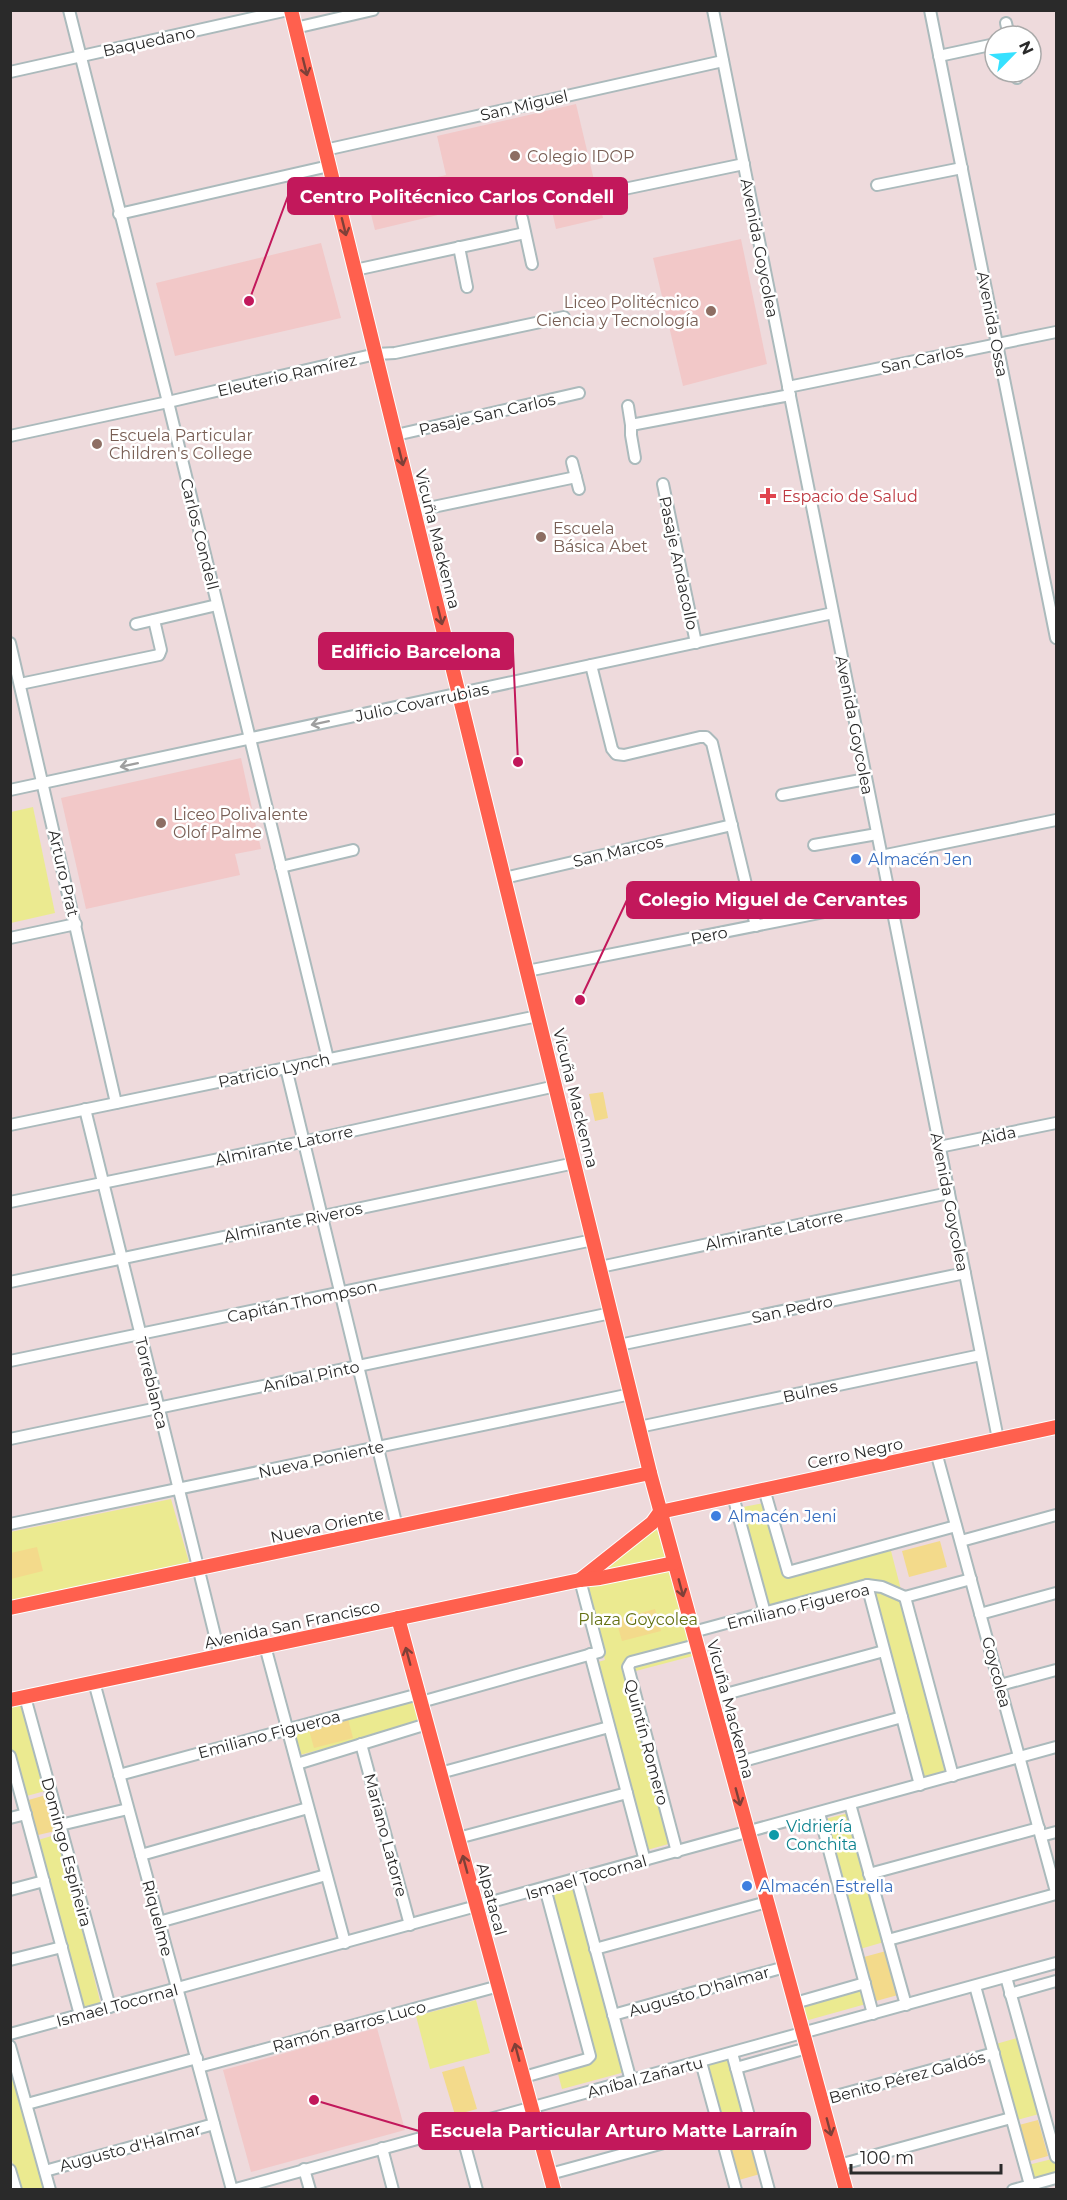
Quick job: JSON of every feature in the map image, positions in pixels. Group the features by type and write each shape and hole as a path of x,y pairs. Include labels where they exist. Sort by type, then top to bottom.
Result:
{"main road":[{"name":"Vicuña Mackenna","path":"290,10 650,1473 846,2190"},
{"name":"Cerro Negro","path":"660,1512 1056,1427"},
{"name":"Nueva Oriente","path":"10,1608 650,1473"},
{"name":"Avenida San Francisco","path":"580,1580 649,1526 660,1512"},
{"name":"Avenida San Francisco","path":"10,1700 580,1580 674,1563"},
{"name":"Alpatacal","path":"398,1618 554,2190"}],"street":[{"name":"Carlos Condell","path":"69,10 168,402 328,1059"},
{"name":"Baquedano","path":"10,72 290,10"},
{"path":"295,28 373,10"},
{"name":"Avenida Goycolea","path":"713,10 998,1439"},
{"name":"Avenida Ossa","path":"930,10 1056,638"},
{"path":"939,56 983,47"},
{"name":"San Miguel","path":"325,150 723,61"},
{"path":"605,194 744,164"},
{"path":"119,214 329,166"},
{"path":"877,185 962,168"},
{"path":"522,218 532,264"},
{"path":"355,270 525,233"},
{"path":"459,247 467,287"},
{"name":"Eleuterio Ramírez","path":"10,436 376,354 395,353 564,316"},
{"name":"San Carlos","path":"789,391 1056,332"},
{"path":"632,425 789,391"},
{"name":"Pasaje San Carlos","path":"396,435 579,393"},
{"path":"628,406 635,458"},
{"path":"572,462 579,489"},
{"path":"414,511 576,477"},
{"name":"Pasaje Andacollo","path":"663,484 696,643"},
{"path":"136,624 217,605"},
{"name":"Julio Covarrubias","path":"10,790 833,613"},
{"path":"20,684 159,655 161,650 154,620"},
{"name":"Arturo Prat","path":"10,643 116,1103"},
{"path":"591,665 612,750 616,754 624,755 700,737 708,738 713,745 756,926"},
{"path":"782,795 866,779"},
{"path":"882,856 1056,820"},
{"name":"San Marcos","path":"504,878 732,825"},
{"path":"814,845 877,834"},
{"path":"282,867 353,850"},
{"name":"Pero","path":"527,971 890,899"},
{"path":"10,938 76,924"},
{"name":"Patricio Lynch","path":"10,1125 538,1016"},
{"path":"286,1068 397,1527"},
{"name":"Almirante Latorre","path":"10,1202 556,1086"},
{"name":"Torreblanca","path":"85,1109 220,1656"},
{"name":"Aida","path":"939,1147 1056,1123"},
{"name":"Almirante Riveros","path":"10,1282 575,1163"},
{"name":"Almirante Latorre","path":"600,1267 949,1194"},
{"name":"Capitán Thompson","path":"10,1361 593,1240"},
{"name":"San Pedro","path":"619,1345 964,1273"},
{"name":"Aníbal Pinto","path":"10,1439 611,1313"},
{"name":"Bulnes","path":"639,1427 981,1355"},
{"name":"Nueva Poniente","path":"10,1524 631,1394"},
{"name":"Goycolea","path":"936,1452 1056,1893"},
{"path":"764,1489 788,1572 956,1526"},
{"path":"733,1496 765,1613"},
{"path":"961,1541 1056,1515"},
{"path":"953,1776 905,1597 971,1579"},
{"name":"Quintín Romero","path":"580,1580 609,1727 645,1861"},
{"path":"867,1585 920,1785"},
{"name":"Emiliano Figueroa","path":"694,1638 765,1613 867,1585 882,1587 905,1597"},
{"path":"980,1614 1056,1593"},
{"name":"Quintín Romero","path":"677,1852 628,1667 632,1662 694,1638"},
{"path":"265,1646 345,1943"},
{"path":"711,1698 884,1651"},
{"name":"Emiliano Figueroa","path":"119,1775 287,1728 420,1698 594,1653"},
{"path":"1000,1685 1056,1670"},
{"name":"Riquelme","path":"94,1682 232,2190"},
{"name":"Domingo Espiñeira","path":"25,1696 110,2007"},
{"path":"729,1765 902,1717"},
{"name":"Emiliano Figueroa","path":"297,1764 427,1724"},
{"path":"440,1773 609,1727"},
{"name":"Mariano Latorre","path":"361,1744 410,1925"},
{"name":"Ismael Tocornal","path":"10,2034 1056,1747"},
{"name":"Domingo Espiñeira","path":"10,1756 13,1777 26,1814 80,2015"},
{"path":"458,1838 627,1792"},
{"path":"850,1804 906,2005"},
{"path":"60,1825 129,1809"},
{"path":"141,1855 309,1809"},
{"path":"819,1813 873,2014"},
{"path":"10,1818 26,1814"},
{"path":"869,1874 1040,1832 1056,1832"},
{"path":"159,1922 326,1875"},
{"path":"577,1880 631,2081"},
{"path":"10,1890 44,1881"},
{"path":"524,2077 587,2060 590,2056 545,1888"},
{"path":"888,1940 1056,1893"},
{"path":"596,1949 767,1902"},
{"path":"10,1960 62,1947"},
{"name":"Aníbal Zañartu","path":"232,2190 1056,1964"},
{"name":"Augusto D'halmar","path":"613,2015 785,1967"},
{"path":"1006,1977 1056,2157"},
{"path":"1010,1994 1056,1981"},
{"path":"795,2003 865,1983"},
{"name":"Ramón Barros Luco","path":"27,2104 499,1986"},
{"path":"975,1986 1030,2185"},
{"path":"10,2046 50,2190"},
{"path":"736,2068 807,2048"},
{"path":"732,2053 769,2190"},
{"name":"Benito Pérez Galdós","path":"821,2100 994,2054"},
{"path":"701,2061 736,2190"},
{"path":"839,2165 1011,2118"},
{"name":"Augusto d'Halmar","path":"45,2170 214,2124"},
{"path":"460,2127 477,2190"},
{"path":"550,2174 719,2128"},
{"path":"382,2148 393,2190"},
{"path":"304,2169 310,2190"},
{"path":"10,2170 16,2190"},
{"path":"1013,2190 1056,2178"}],"shaded area":[{"name":"Colegio IDOP","path":"576,104 603,218 556,229 547,189 375,230 366,194 446,175 437,136"},
{"name":"Liceo Politécnico Ciencia y Tecnología","path":"741,239 767,364 683,386 653,258"},
{"path":"321,243 341,318 175,356 156,283"},
{"name":"Liceo Polivalente Olof Palme","path":"241,758 261,849 235,854 240,875 86,909 61,798"},
{"path":"377,2028 405,2130 251,2172 223,2070"}],"green space":[{"path":"33,807 55,913 11,923 11,812"},
{"path":"603,1092 608,1118 595,1121 589,1094"},
{"path":"171,1499 189,1562 11,1601 10,1532"},
{"path":"764,1503 784,1576 890,1547 948,1772 921,1780 868,1585 767,1606 743,1507"},
{"name":"Plaza Goycolea","path":"656,1526 693,1656 628,1673 672,1843 647,1850 598,1662 605,1660 586,1588"},
{"path":"940,1541 947,1567 909,1577 902,1551"},
{"path":"37,1547 43,1571 11,1579 11,1553"},
{"path":"655,1609 661,1631 622,1641 616,1620"},
{"path":"414,1699 419,1720 300,1755 293,1732"},
{"path":"23,1705 45,1791 23,1797 11,1748 10,1708"},
{"path":"348,1719 353,1738 314,1748 309,1730"},
{"path":"46,1795 55,1831 34,1836 25,1801"},
{"path":"849,1813 884,1942 860,1949 825,1819"},
{"path":"58,1834 101,2005 82,2009 35,1841"},
{"path":"576,1889 625,2072 562,2089 557,2070 593,2060 549,1896"},
{"path":"886,1951 898,1995 876,2001 864,1957"},
{"path":"861,1987 866,2004 805,2021 800,2004"},
{"path":"476,2000 490,2053 430,2069 416,2016"},
{"path":"1017,2038 1039,2114 1017,2120 996,2044"},
{"path":"729,2056 749,2131 728,2137 707,2062"},
{"path":"10,2065 45,2189 19,2189 11,2156"},
{"path":"464,2066 477,2109 455,2115 442,2072"},
{"path":"1038,2120 1048,2156 1030,2161 1019,2125"},
{"path":"751,2138 760,2174 739,2180 730,2143"},
{"path":"1052,2159 1056,2161 1056,2174 1031,2181 1028,2165"}],"place":[{"name":"Colegio IDOP","path":"515,156"},
{"name":"Centro Politécnico Carlos Condell","path":"249,301"},
{"name":"Liceo Politécnico Ciencia y Tecnología","path":"711,311"},
{"name":"Escuela Particular Children's College","path":"97,444"},
{"name":"Espacio de Salud","path":"768,496"},
{"name":"Escuela Básica Abet","path":"541,537"},
{"name":"Edificio Barcelona","path":"518,762"},
{"name":"Liceo Polivalente Olof Palme","path":"161,823"},
{"name":"Almacén Jen","path":"856,859"},
{"name":"Colegio Miguel de Cervantes","path":"580,1000"},
{"name":"Almacén Jeni","path":"716,1516"},
{"name":"Vidriería Conchita","path":"774,1835"},
{"name":"Almacén Estrella","path":"747,1886"},
{"name":"Escuela Particular Arturo Matte Larraín","path":"314,2100"}]}
